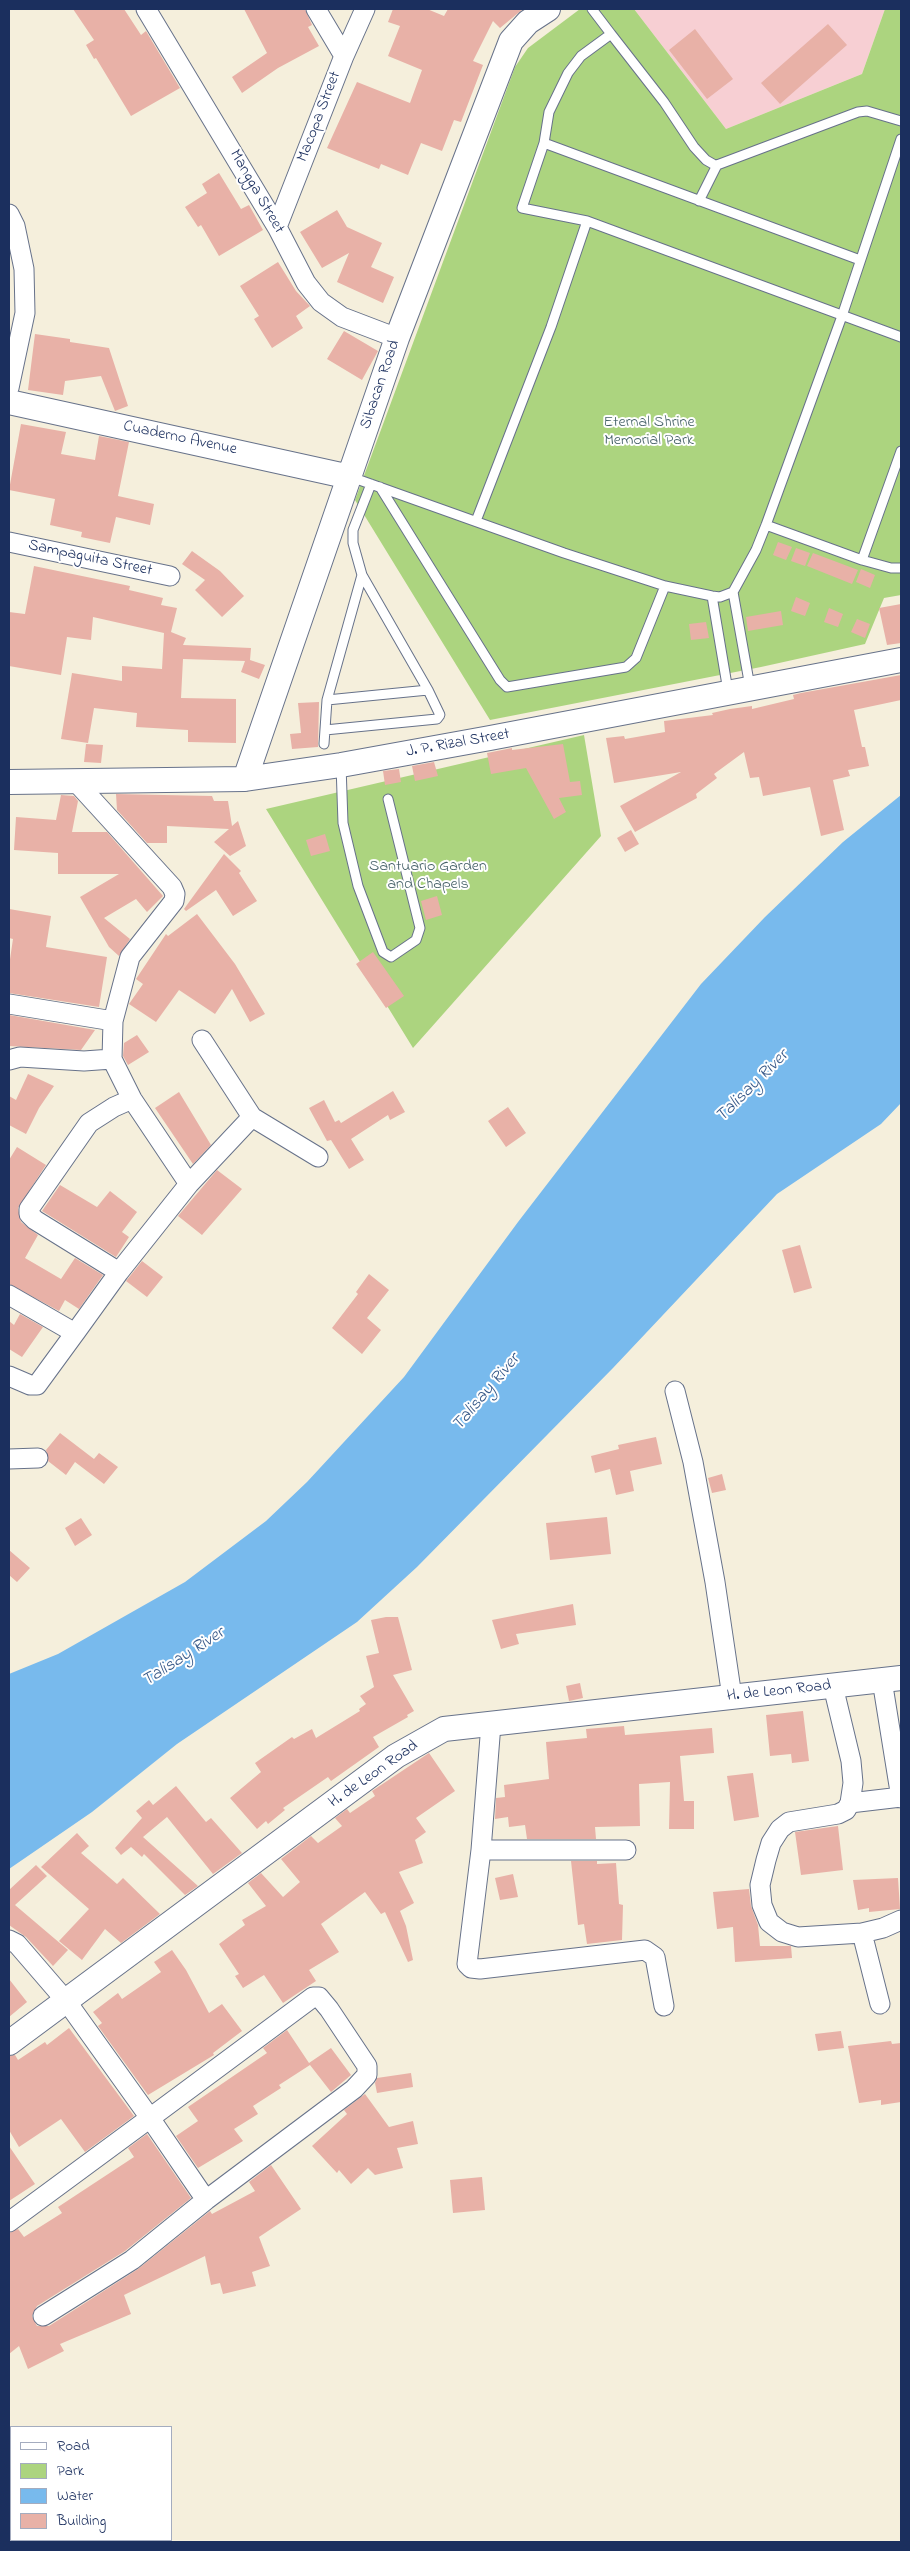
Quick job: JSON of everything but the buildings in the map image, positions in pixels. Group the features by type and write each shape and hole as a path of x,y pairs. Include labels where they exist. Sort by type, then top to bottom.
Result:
{"street":[{"name":"Mangga Street","path":"146,9 277,227 306,283 322,302 342,317 397,338"},
{"path":"316,9 344,56"},
{"name":"Macopa Street","path":"277,227 364,9"},
{"name":"Sibacan Road","path":"245,779 367,482 397,338 511,41 528,22 548,9"},
{"path":"9,214 15,226 24,269 25,313 9,388"},
{"name":"Cuaderno Avenue","path":"9,402 367,482"},
{"name":"Sampaguita Street","path":"9,542 170,576"},
{"name":"J. P. Rizal Street","path":"9,782 245,779 341,765 490,738 739,689 901,660"},
{"path":"77,782 172,887 175,894 174,901 130,957 113,1021 112,1059 132,1099 189,1184"},
{"path":"9,1004 113,1021"},
{"path":"202,1040 252,1117 318,1157"},
{"path":"9,1060 20,1057 84,1061 112,1059"},
{"path":"119,1272 35,1220 29,1214 29,1209 89,1123 114,1107 132,1099"},
{"path":"9,1376 30,1385 37,1384 119,1272 189,1184 252,1117"},
{"path":"9,1296 74,1333"},
{"path":"675,1391 694,1471 732,1697"},
{"path":"9,1459 38,1458"},
{"path":"850,1803 901,1797 892,1679"},
{"name":"H. de Leon Road","path":"9,2043 67,2002 396,1756 444,1729 892,1679"},
{"path":"832,1686 851,1761 853,1783 850,1803 846,1810 838,1814 790,1822 780,1829 771,1843 760,1884 762,1905 769,1922 782,1932 798,1937 862,1933 901,1920"},
{"path":"491,1724 481,1850 467,1964 471,1968 645,1950 655,1957 664,2006"},
{"path":"481,1850 626,1850"},
{"path":"862,1933 880,2004"},
{"path":"9,1940 17,1944 67,2002 206,2200"},
{"path":"9,2222 313,1997 319,1997 329,2009 367,2066 365,2080 206,2200 132,2260 43,2316"}],"lane":[{"path":"592,9 664,102 694,147 706,160 717,165"},
{"path":"611,34 581,56 568,73 549,112 544,143 522,208 587,221 901,337"},
{"path":"699,201 717,165 858,112 867,111 901,121"},
{"path":"739,689 733,592 756,550 766,525 842,316 901,139"},
{"path":"544,143 860,260"},
{"path":"476,521 551,327 587,221"},
{"path":"862,560 901,451"},
{"path":"367,482 564,553 665,586 720,597 733,592"},
{"path":"325,730 437,719 440,715 428,690 362,575 353,543 353,530 367,482"},
{"path":"367,482 500,680 507,687 626,667 636,658 665,586"},
{"path":"766,525 862,560 891,568 901,568"},
{"path":"324,744 327,700 362,575"},
{"path":"712,596 739,689"},
{"path":"327,700 428,690"},
{"path":"341,765 343,823 358,886 383,952 391,956 416,940 420,928 388,799"}],"shaded area":[{"path":"634,9 885,9 862,74 726,129"}],"green space":[{"name":"Eternal Shrine Memorial Park","path":"580,9 634,9 726,129 862,74 885,9 901,9 901,595 884,598 865,644 761,667 490,720 355,500 515,67 528,48"},
{"name":"Santuario Garden and Chapels","path":"584,735 601,836 413,1048 266,809"}],"water":[{"name":"Talisay River","path":"901,795 901,1103 881,1124 777,1194 613,1368 417,1567 357,1622 177,1744 92,1812 9,1869 9,1674 58,1654 185,1582 266,1521 307,1482 404,1377 518,1222 701,984 765,917 843,842"}]}
